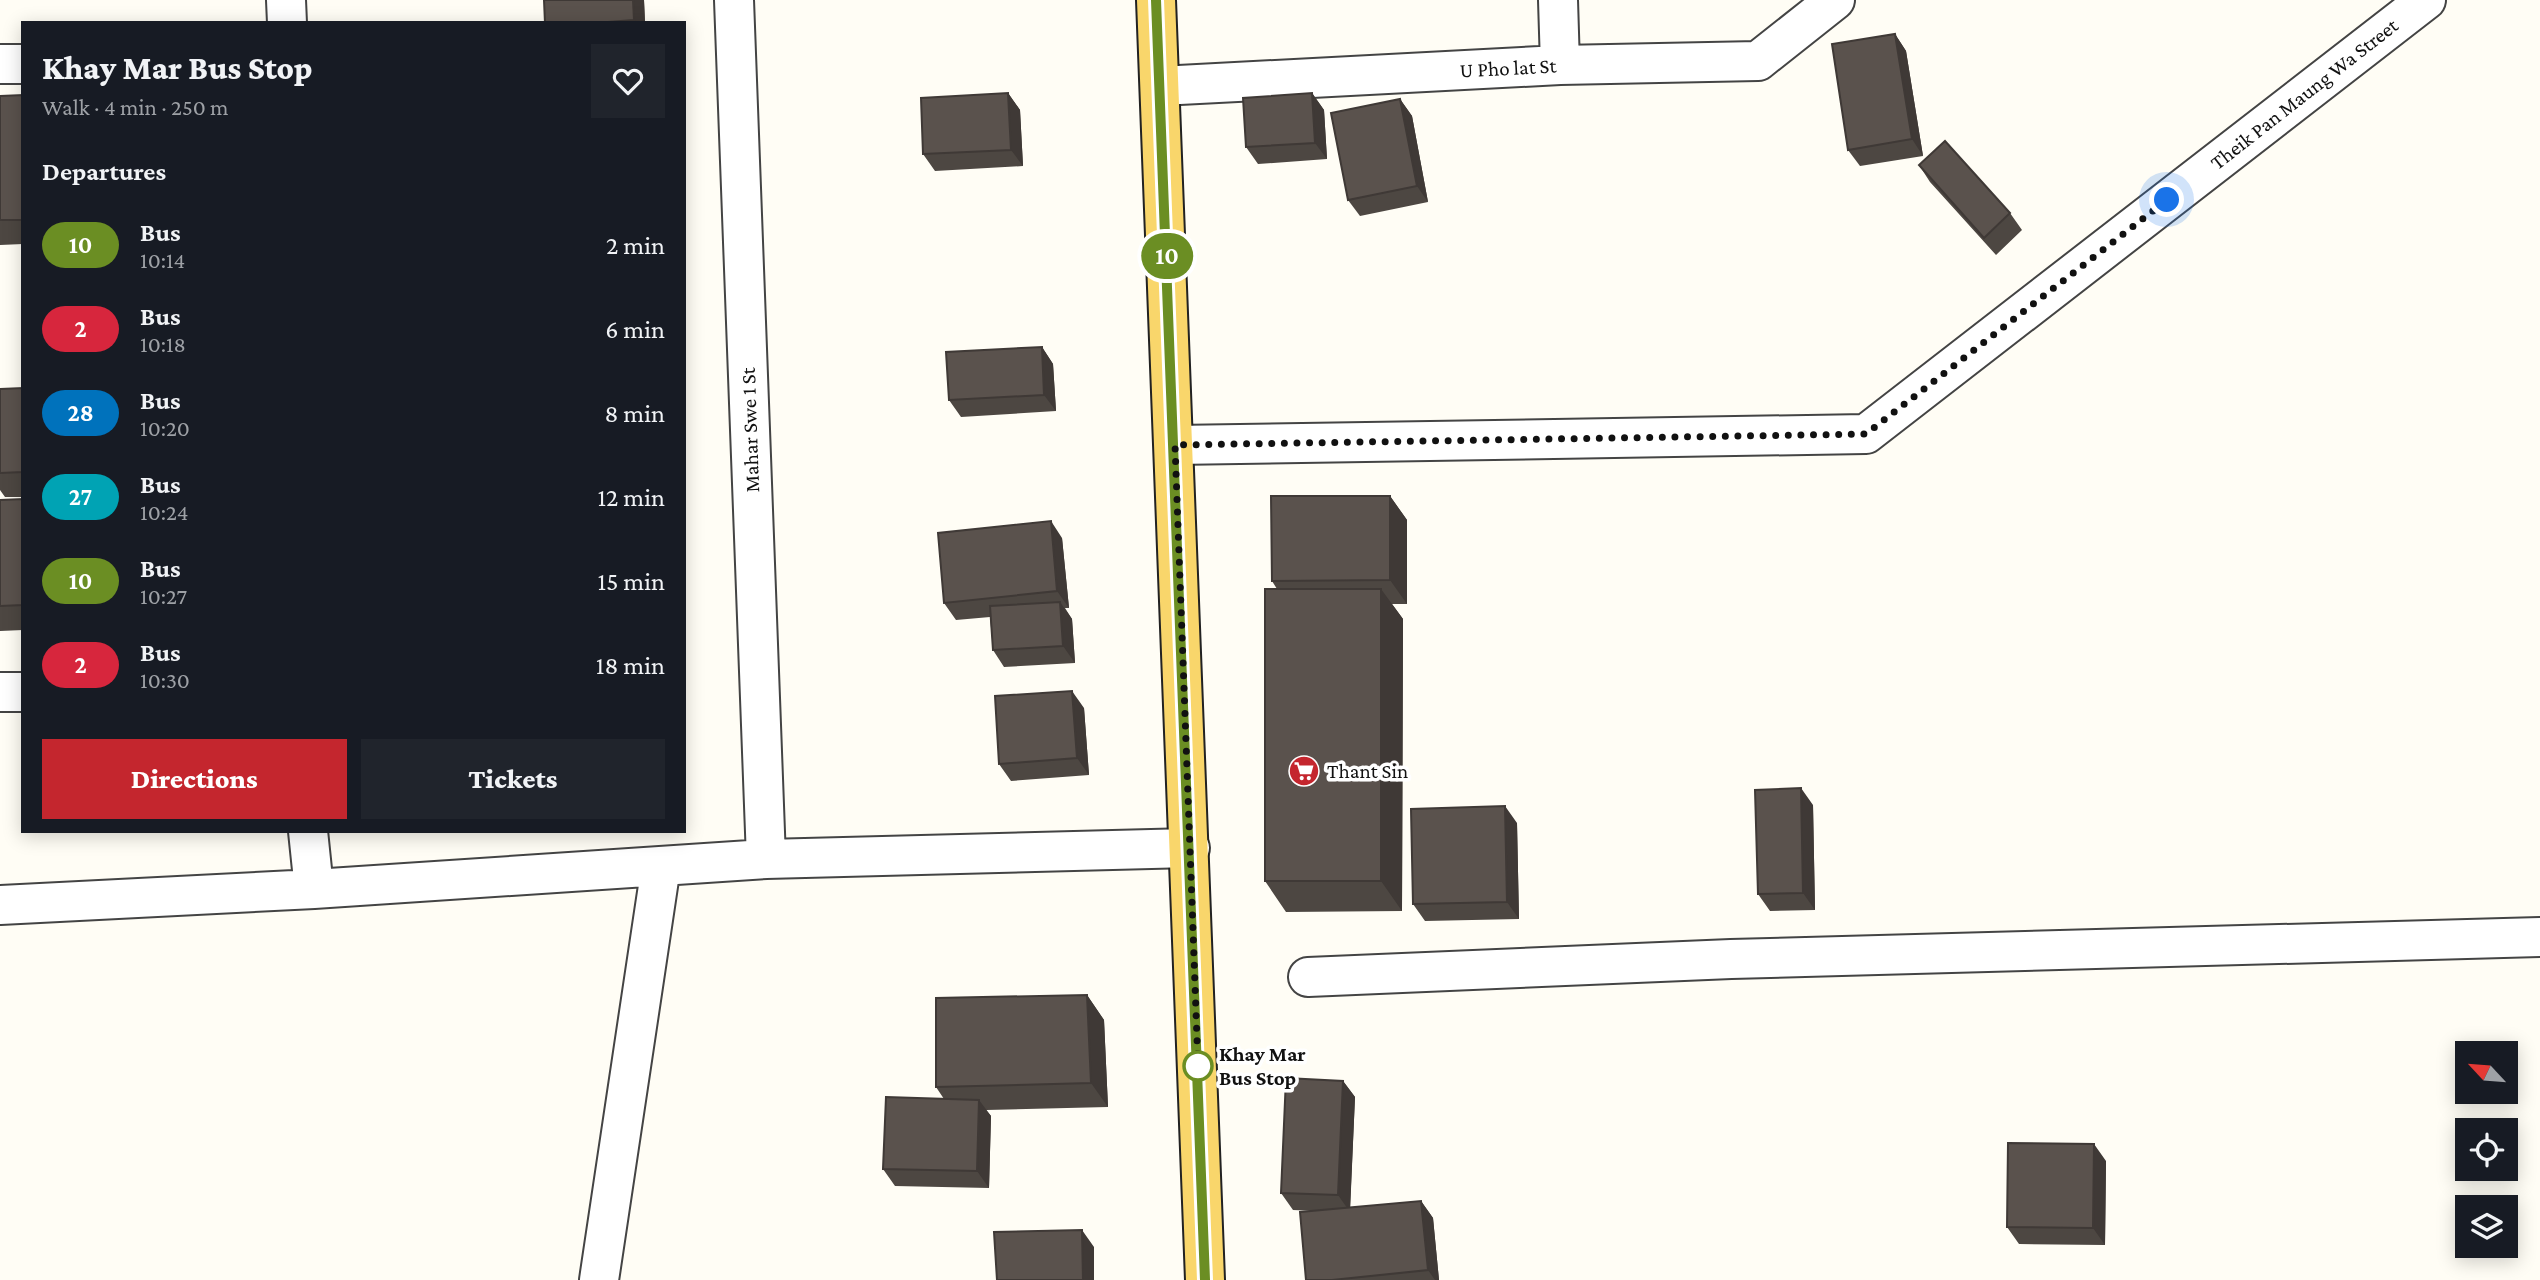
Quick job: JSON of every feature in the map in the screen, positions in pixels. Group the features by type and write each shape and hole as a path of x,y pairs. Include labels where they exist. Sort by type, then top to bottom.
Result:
{"main road":[{"path":"1156,0 1205,1280"}],"street":[{"path":"286,0 287,21"},
{"name":"Mahar Swe 1 St","path":"734,0 766,859"},
{"path":"1558,0 1560,65"},
{"name":"U Pho lat St","path":"1160,86 1560,65 1758,61 1835,0"},
{"name":"Theik Pan Maung Wa Street","path":"1175,445 1866,434 2426,0"},
{"path":"0,64 21,64"},
{"path":"0,692 21,692"},
{"path":"308,833 314,889"},
{"path":"0,905 314,889 766,859 1190,848"},
{"path":"599,1280 661,866"},
{"path":"1308,976 1731,959 2540,937"}],"building":[{"path":"544,0 633,0 634,20 545,21"},
{"path":"1895,34 1912,139 1848,150 1832,44"},
{"path":"1008,93 1011,150 923,154 921,98"},
{"path":"1312,93 1315,143 1246,147 1243,98"},
{"path":"21,95 21,220 0,220 0,96"},
{"path":"1400,99 1417,186 1348,200 1331,113"},
{"path":"1945,141 2010,213 1984,238 1919,165"},
{"path":"1042,347 1044,395 949,400 946,352"},
{"path":"21,388 21,472 0,473 0,389"},
{"path":"1271,496 1390,496 1390,580 1272,581"},
{"path":"21,499 21,605 0,606 0,500"},
{"path":"1051,521 1057,591 944,603 938,533"},
{"path":"1265,589 1381,589 1381,881 1265,881"},
{"path":"1060,602 1063,646 993,650 990,606"},
{"path":"1072,691 1077,758 999,764 995,696"},
{"path":"1801,788 1803,893 1758,894 1755,790"},
{"path":"1505,806 1507,902 1413,904 1411,809"},
{"path":"1087,995 1091,1083 936,1087 936,998"},
{"path":"1286,1078 1343,1081 1338,1195 1281,1193"},
{"path":"886,1097 979,1100 977,1171 883,1169"},
{"path":"2008,1143 2094,1144 2093,1228 2007,1227"},
{"path":"1421,1201 1428,1270 1332,1280 1306,1280 1300,1212"},
{"path":"1082,1230 1083,1280 997,1280 994,1232"}],"bus line":[{"name":"10","path":"1156,0 1205,1280"}],"place":[{"name":"Thant Sin","path":"1304,771"},
{"name":"Khay Mar Bus Stop","path":"1198,1066"}],"route":[{"path":"1198,1066 1175,445 1866,434 2167,200"}]}
